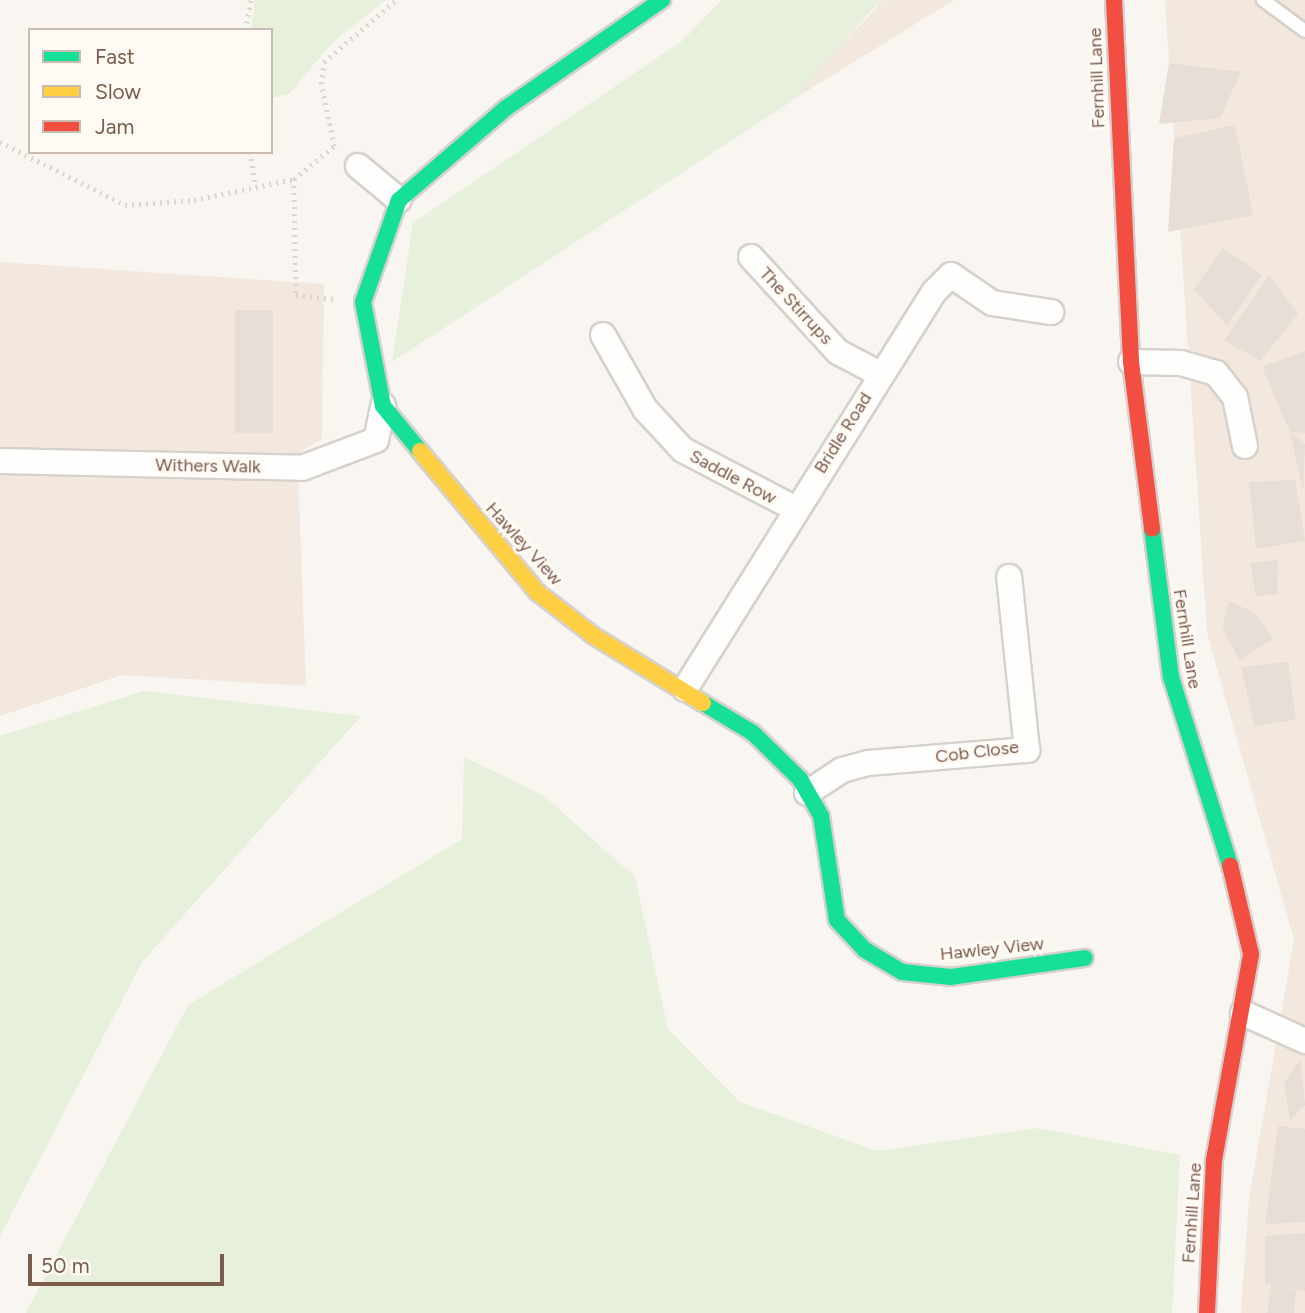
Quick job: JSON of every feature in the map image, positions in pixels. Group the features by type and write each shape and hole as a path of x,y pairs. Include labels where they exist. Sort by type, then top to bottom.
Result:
{"street":[{"path":"363,302 399,200 506,108 662,0"},
{"name":"Fernhill Lane","path":"1114,0 1132,362 1171,677 1235,881 1251,954 1243,1013 1214,1160 1207,1313"},
{"path":"358,166 399,200"},
{"name":"The Stirrups","path":"751,257 838,352 880,373"},
{"name":"Bridle Road","path":"685,689 880,373 951,275 992,303 1051,312"},
{"name":"Hawley View","path":"363,302 383,406 537,592 594,636 685,689 753,733 807,793 821,816 837,920 866,950 902,972 951,977 1085,958"},
{"name":"Saddle Row","path":"603,335 645,409 683,450 796,509"},
{"path":"1132,362 1181,362 1216,373 1235,397 1245,446"},
{"name":"Withers Walk","path":"0,461 302,468 376,440 383,406"},
{"name":"Cob Close","path":"807,793 842,770 868,763 1027,750 1009,577"},
{"path":"1243,1013 1305,1041"}],"lane":[{"path":"1263,0 1305,31"}],"path":[{"path":"245,28 251,0"},
{"path":"0,142 125,205 194,200 294,178 334,146 321,83 324,62 396,0"},
{"path":"250,154 256,185"},
{"path":"294,178 296,295 363,302"}],"shaded area":[{"path":"881,0 954,0 781,107 874,11"},
{"path":"1165,0 1305,0 1305,1313 1241,1313 1249,1199 1294,940 1207,633"},
{"path":"0,262 324,284 322,439 302,451 298,473 306,686 122,675 0,716"}],"green space":[{"path":"255,0 386,0 332,43 289,94 273,98 273,28 251,28"},
{"path":"722,0 881,0 789,103 392,362 413,223 682,41"},
{"path":"144,691 361,716 142,962 0,1236 0,736"},
{"path":"464,757 543,795 635,877 668,1029 740,1102 877,1151 1037,1128 1180,1155 1172,1313 26,1313 188,1005 462,839"}],"building":[{"path":"1169,63 1241,72 1220,118 1159,124"},
{"path":"1235,125 1253,215 1168,232 1174,138"},
{"path":"1223,248 1262,275 1227,326 1194,289"},
{"path":"1269,275 1298,314 1260,361 1224,340"},
{"path":"235,310 273,310 273,433 235,433"},
{"path":"1305,351 1305,433 1290,432 1262,367"},
{"path":"1290,432 1305,444 1303,491"},
{"path":"1295,480 1305,541 1256,549 1249,482"},
{"path":"1278,560 1277,594 1256,596 1250,563"},
{"path":"1229,601 1255,613 1273,638 1240,661 1222,627"},
{"path":"1288,662 1296,719 1255,727 1241,667"},
{"path":"1300,1060 1305,1105 1290,1121 1284,1083"},
{"path":"1278,1126 1305,1129 1305,1222 1265,1224"},
{"path":"1305,1233 1305,1291 1265,1284 1265,1236"},
{"path":"1271,1285 1296,1291 1294,1313 1267,1313"}],"traffic: fast":[{"path":"420,451 383,406 363,302 399,200 506,108 662,0"},
{"path":"1152,529 1171,677 1230,865"},
{"path":"703,703 753,733 800,779 821,816 837,920 865,950 902,972 951,977 1085,958"}],"traffic: slow":[{"path":"420,451 537,592 594,636 703,703"}],"traffic: jam":[{"path":"1114,0 1131,362 1152,529"},
{"path":"1207,1313 1214,1160 1251,954 1230,865"}]}
